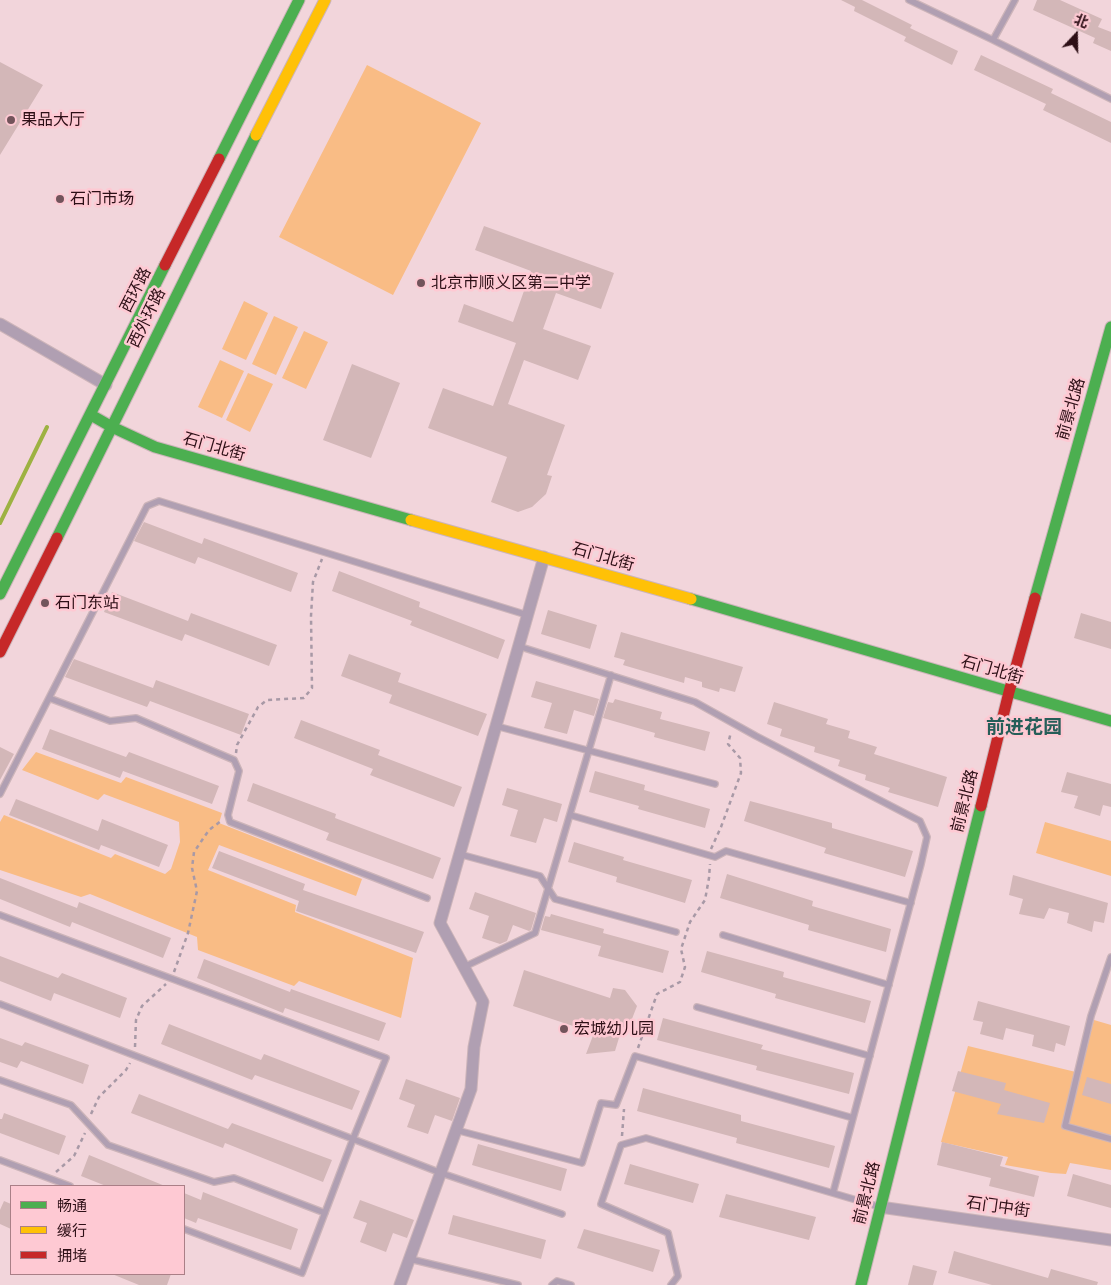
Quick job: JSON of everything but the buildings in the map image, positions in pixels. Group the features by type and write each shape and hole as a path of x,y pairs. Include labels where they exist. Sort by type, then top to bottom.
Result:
{"street":[{"name":"西环路","path":"0,594 299,0"},
{"name":"西外环路","path":"0,652 228,190 325,0"},
{"path":"0,324 106,385"},
{"name":"前景北路","path":"860,1285 1009,692 1111,327"},
{"name":"石门北街","path":"91,415 155,447 1111,721"},
{"path":"400,1285 471,1088 474,1047 483,1002 440,923 544,557"},
{"name":"石门中街","path":"880,1206 1111,1240"}],"lane":[{"path":"909,0 1111,99"},
{"path":"993,40 1015,0"},
{"path":"0,794 147,506 158,501 527,615"},
{"path":"518,646 695,702 756,736 920,821 927,837 833,1193"},
{"path":"464,967 536,933 611,675"},
{"path":"49,698 110,721 136,718 234,760 239,771 228,816 230,822 427,898"},
{"path":"496,726 715,784"},
{"path":"570,815 715,857 726,851 911,902"},
{"path":"459,854 540,876 555,899 676,932"},
{"path":"0,915 386,1058 302,1273 185,1229"},
{"path":"723,935 889,985"},
{"path":"1111,957 1091,1016 1065,1126 1111,1139"},
{"path":"0,1004 441,1173 562,1214"},
{"path":"697,1007 870,1056"},
{"path":"456,1130 582,1163 600,1103 616,1106 635,1056 853,1118"},
{"path":"0,1080 71,1105 108,1145 214,1182 234,1178 325,1212"},
{"path":"671,1285 678,1276 668,1233 601,1204 622,1145 646,1138 880,1206"},
{"path":"0,1160 68,1185"},
{"path":"410,1259 518,1285"},
{"path":"552,1285 557,1281 571,1285"}],"path":[{"path":"234,760 238,746 258,707 267,700 304,698 312,688 311,616 313,582 324,553"},
{"path":"50,1178 74,1156 99,1097 126,1070 135,1056 136,1020 142,1006 172,979 188,933 197,891 192,868 194,852 209,830 228,816"}],"shaded area":[{"path":"367,65 481,123 393,295 279,237"},
{"path":"244,301 268,313 246,360 222,349"},
{"path":"274,316 298,327 276,375 252,364"},
{"path":"304,331 328,342 306,389 282,378"},
{"path":"220,360 244,371 222,418 198,407"},
{"path":"248,373 273,384 250,432 226,420"},
{"path":"36,752 121,783 126,777 222,813 219,823 362,879 356,896 219,845 208,870 296,905 295,912 413,958 401,1018 299,981 294,986 198,950 197,937 90,894 81,897 0,870 0,822 4,815 111,858 115,854 165,874 171,869 180,842 179,822 104,794 98,800 22,770"},
{"path":"1045,822 1111,841 1111,876 1036,853"},
{"path":"1094,1020 1111,1025 1111,1170 1070,1163 1066,1174 1051,1173 1005,1165 1008,1157 941,1142 968,1046 1080,1073"}],"waterway":[{"path":"0,523 47,427"}],"traffic: fast":[{"path":"219,159 299,0"},
{"path":"57,538 256,135"},
{"path":"0,594 165,265"},
{"path":"1035,598 1111,327"},
{"path":"91,415 155,447 411,520"},
{"path":"691,599 1111,721"},
{"path":"861,1285 981,806"}],"traffic: slow":[{"path":"256,135 325,0"},
{"path":"411,520 691,599"}],"traffic: jam":[{"path":"165,265 219,159"},
{"path":"0,652 57,538"},
{"path":"981,806 1009,692 1035,598"}],"place":[{"name":"果品大厅","path":"11,120"},
{"name":"石门市场","path":"60,199"},
{"name":"北京市顺义区第二中学","path":"421,283"},
{"name":"石门东站","path":"45,603"},
{"name":"宏城幼儿园","path":"564,1029"}],"district":[{"name":"前进花园","path":"1024,727"}]}
